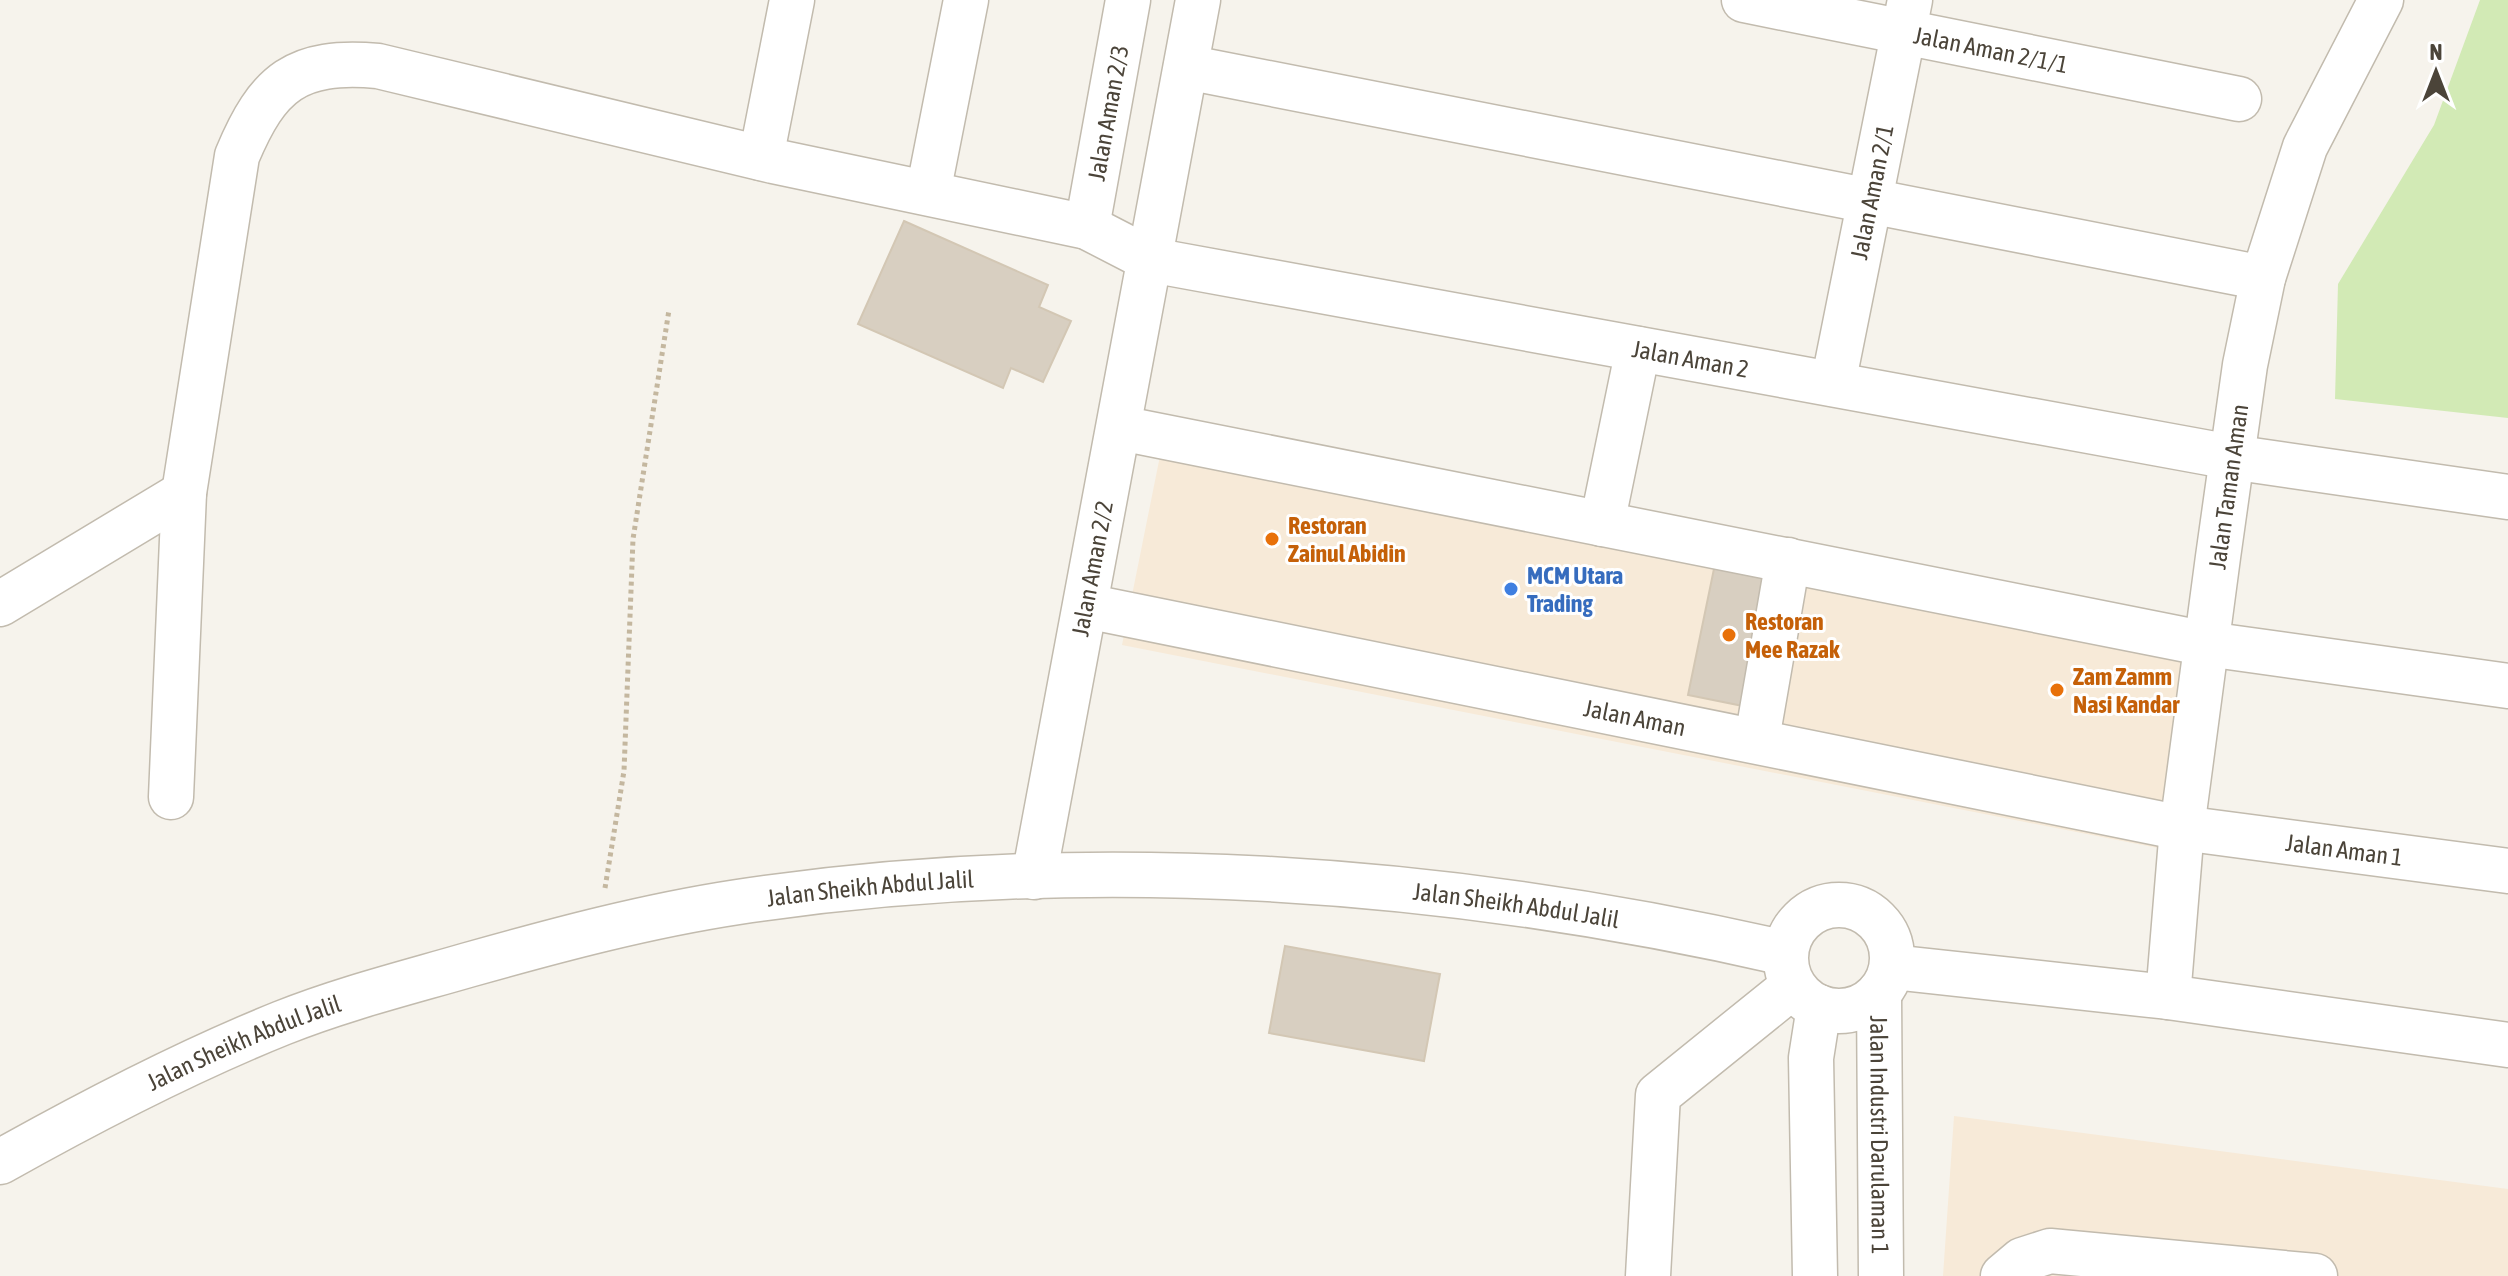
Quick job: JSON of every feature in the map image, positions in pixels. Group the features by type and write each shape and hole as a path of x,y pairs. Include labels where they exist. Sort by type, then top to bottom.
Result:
{"street":[{"path":"761,158 792,0"},
{"path":"928,193 966,0"},
{"name":"Jalan Aman 2/3","path":"1087,227 1128,0"},
{"name":"Jalan Aman 2/2","path":"1034,877 1198,0"},
{"name":"Jalan Aman 2/1/1","path":"1744,0 1907,16 2239,99"},
{"name":"Jalan Taman Aman","path":"2168,997 2182,828 2231,457 2263,278 2305,147 2381,0"},
{"name":"Jalan Aman 2/1","path":"1833,384 1907,16"},
{"name":"Jalan Aman 2","path":"171,797 184,493 237,156 248,130 274,91 301,73 339,63 378,66 761,158 1087,227 1151,260 2231,457 2508,497"},
{"path":"1186,67 2263,278"},
{"path":"1602,524 1638,349"},
{"path":"1120,428 2207,644 2508,686"},
{"path":"0,604 184,493"},
{"path":"1757,739 1788,560"},
{"name":"Jalan Aman","path":"1086,606 1757,739 2182,828"},
{"name":"Jalan Aman 1","path":"2182,828 2508,871"},
{"name":"Jalan Sheikh Abdul Jalil","path":"0,1162 167,1073 284,1022 415,980 598,929 736,903 863,887 1034,877 1153,875 1275,880 1398,890 1672,927 1799,982"},
{"path":"1799,982 1852,1010 1886,980 1892,950 1876,920 1846,905 1829,906 1805,917 1790,937 1811,1058 1815,1276"},
{"path":"1886,980 2168,997 2508,1045"},
{"name":"Jalan Industri Darulaman 1","path":"1881,1276 1886,980"},
{"path":"1648,1276 1658,1095 1799,982"},
{"path":"2003,1276 2022,1260 2050,1251 2247,1272 2315,1276"}],"path":[{"path":"598,929 624,771 633,539 669,310"}],"shaded area":[{"path":"1163,441 2204,646 2163,849 1122,645"},
{"path":"1954,1116 2508,1189 2508,1276 1943,1276"}],"green space":[{"path":"2480,0 2508,0 2508,418 2335,399 2338,284 2434,125"}],"building":[{"path":"904,221 1048,285 1039,307 1071,321 1043,382 1011,368 1003,388 858,324"},
{"name":"Restoran Mee Razak","path":"1715,564 1769,575 1743,706 1688,695"},
{"path":"1285,946 1440,974 1424,1061 1269,1033"}],"place":[{"name":"Restoran Zainul Abidin","path":"1272,539"},
{"name":"MCM Utara Trading","path":"1511,589"},
{"name":"Restoran Mee Razak","path":"1729,635"},
{"name":"Zam Zamm Nasi Kandar","path":"2057,690"}]}
